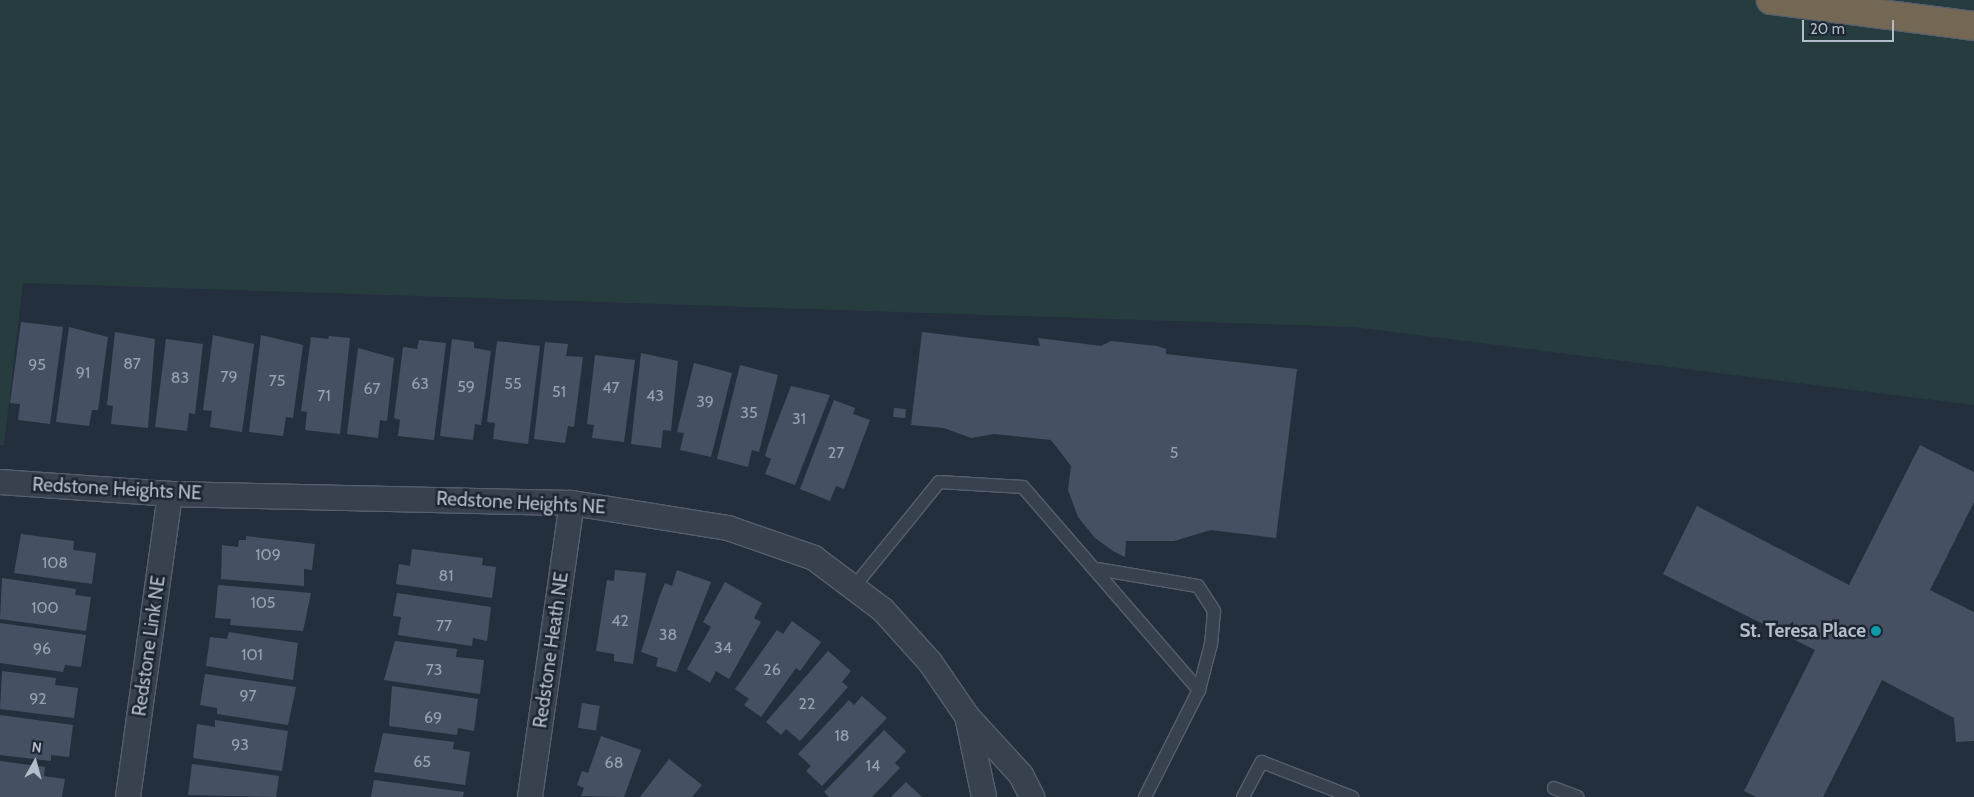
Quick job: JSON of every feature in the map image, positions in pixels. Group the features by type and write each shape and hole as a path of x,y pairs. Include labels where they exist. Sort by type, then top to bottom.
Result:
{"highway":[{"path":"1771,0 1974,26"}],"street":[{"name":"Redstone Heights NE","path":"0,482 170,494 572,504 728,528 814,558 883,610 930,662 967,716 1020,774 1032,797"},
{"name":"Redstone Link NE","path":"128,797 170,494"},
{"name":"Redstone Heath NE","path":"530,797 572,504"},
{"name":"Redstone Heights NE","path":"967,716 984,797"}],"lane":[{"path":"853,588 939,482 1023,487 1097,569 1199,690"},
{"path":"1097,569 1198,586 1214,611 1211,644 1199,690 1145,797"},
{"path":"1243,797 1262,762 1352,797"},
{"path":"1554,788 1577,797"}],"green space":[{"path":"0,0 1974,0 1974,405 1353,327 23,283 4,445 0,445"}],"building":[{"path":"21,322 63,327 50,424 18,420 20,404 10,403"},
{"path":"69,327 108,337 98,410 92,410 89,426 56,422"},
{"path":"115,332 155,339 148,428 111,424 113,406 107,405"},
{"path":"922,332 1040,346 1038,338 1101,346 1111,341 1157,346 1166,349 1166,354 1297,369 1276,538 1211,530 1174,541 1126,541 1125,557 1113,551 1095,538 1078,517 1068,490 1071,466 1051,440 994,434 971,438 944,428 911,425"},
{"path":"213,335 254,344 242,432 210,427 212,411 203,410"},
{"path":"261,335 303,345 293,418 286,417 283,436 249,432"},
{"path":"329,336 350,338 340,434 305,430 307,412 301,411 311,337 328,339"},
{"path":"166,339 203,344 195,414 189,413 187,431 155,427"},
{"path":"452,339 474,342 474,348 491,351 481,425 475,424 473,440 440,436"},
{"path":"419,340 446,343 434,440 398,436 400,420 394,418 403,347 417,349"},
{"path":"497,341 540,346 528,444 493,439 495,423 487,422"},
{"path":"545,342 568,344 566,356 583,357 574,427 568,426 565,443 534,439"},
{"path":"358,348 394,358 387,421 380,420 378,438 347,434"},
{"path":"641,353 678,361 671,431 663,430 661,448 631,444"},
{"path":"595,355 635,360 624,442 592,438 594,425 587,424"},
{"path":"694,363 732,373 711,457 680,450 684,433 677,432"},
{"path":"740,365 778,375 759,452 752,450 748,467 717,459"},
{"path":"791,386 830,395 795,485 765,474 771,459 765,456"},
{"path":"834,400 855,408 853,414 870,420 844,489 836,486 830,501 800,489"},
{"path":"894,408 906,409 905,418 893,417"},
{"name":"St. Teresa Place","path":"1920,445 1974,472 1974,502 1930,590 1974,612 1974,741 1956,742 1954,718 1882,680 1823,797 1756,797 1744,791 1815,650 1663,574 1697,506 1849,585"},
{"path":"21,534 74,541 73,550 96,553 92,584 14,573"},
{"path":"246,536 315,544 312,570 304,569 304,586 221,579 222,545 238,547 239,540 246,540"},
{"path":"412,549 483,558 482,565 496,567 492,598 396,584 399,564 410,566"},
{"path":"615,570 646,573 633,664 614,661 614,654 596,651 607,580 614,581"},
{"path":"677,570 711,582 676,672 656,666 658,658 641,652 665,583 672,586"},
{"path":"2,578 76,589 75,595 91,597 86,631 0,619"},
{"path":"725,582 762,603 754,618 761,622 729,679 716,671 710,683 687,669 711,627 703,622"},
{"path":"218,585 311,593 303,631 230,625 231,619 215,618"},
{"path":"397,593 491,607 487,641 473,638 472,646 398,635 401,617 393,616"},
{"path":"792,621 821,642 800,671 796,668 761,717 744,705 749,699 735,689 777,630 783,634"},
{"path":"0,623 86,635 81,667 65,665 63,672 0,663"},
{"path":"229,632 298,643 293,680 206,666 210,637 227,639"},
{"path":"395,641 457,649 456,657 484,660 480,694 384,680"},
{"path":"828,651 851,671 842,682 848,687 800,741 786,729 781,735 766,722"},
{"path":"2,671 56,678 55,685 78,688 74,718 0,709"},
{"path":"205,674 296,687 288,725 217,714 217,708 200,705"},
{"path":"392,686 478,699 474,731 458,728 457,735 389,726"},
{"path":"862,696 887,718 822,786 806,771 811,766 798,754 849,700 854,705"},
{"path":"582,703 600,706 596,731 578,728"},
{"path":"0,715 73,725 69,757 51,755 51,761 0,755"},
{"path":"215,720 288,731 282,771 193,758 197,724 215,727"},
{"path":"884,730 906,751 895,763 900,768 872,797 829,797 824,792"},
{"path":"383,733 454,742 453,749 470,752 465,785 374,772"},
{"path":"601,736 641,750 624,797 581,796 584,788 577,785 582,771 588,773"},
{"path":"669,759 702,785 692,797 640,797"},
{"path":"0,761 45,767 44,776 65,779 62,797 0,797"},
{"path":"192,764 279,776 276,797 188,795"},
{"path":"374,780 464,792 463,797 371,797"},
{"path":"906,782 922,797 891,797"}],"place":[{"name":"St. Teresa Place","path":"1876,631"}]}
